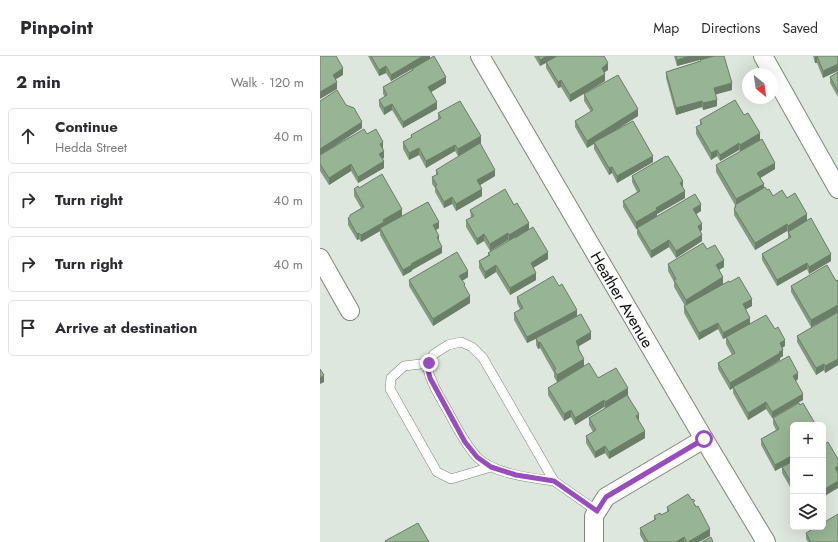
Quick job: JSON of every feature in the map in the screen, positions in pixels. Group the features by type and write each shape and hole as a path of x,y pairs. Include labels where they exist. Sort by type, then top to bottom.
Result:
{"street":[{"name":"Heather Avenue","path":"480,56 766,542"},
{"path":"763,56 838,189"},
{"path":"320,258 350,311"},
{"path":"594,542 594,516 606,497 704,439"}],"lane":[{"path":"554,481 516,475 491,467 477,457 465,442 430,378 427,366 434,354 448,345 461,342 472,347 483,358 554,481 597,511"},
{"path":"429,363 404,366 391,378 390,389 437,472 451,479 491,467"}],"building":[{"path":"320,56 336,56 343,68 333,75 337,82 320,92"},
{"path":"371,56 423,56 391,75 386,66 379,70"},
{"path":"434,56 446,77 428,87 437,102 403,122 392,104 384,108 379,100 387,95 383,87"},
{"path":"538,56 547,56 540,60"},
{"path":"557,56 604,56 608,63 602,68 605,74 570,95 561,80 558,82 546,62"},
{"path":"676,56 690,56 677,60"},
{"path":"714,56 724,56 732,83 714,88 717,100 703,103 702,101 676,108 666,72"},
{"path":"817,56 838,56 838,64 823,71"},
{"path":"838,72 838,91 830,77"},
{"path":"618,75 638,109 587,141 575,121 593,110 584,94"},
{"path":"337,90 346,105 354,108 362,122 320,149 320,101"},
{"path":"735,100 744,115 748,113 760,133 740,145 739,143 720,155 717,150 711,153 696,127 702,124 700,120"},
{"path":"460,101 481,136 458,149 455,145 426,161 419,148 409,153 403,142 412,137 411,135 441,118 438,113"},
{"path":"633,121 653,156 617,176 612,167 609,168 594,142"},
{"path":"364,129 367,134 376,129 383,142 380,144 384,151 379,154 384,161 358,177 351,164 329,178 320,164 320,155"},
{"path":"762,139 775,163 757,173 764,184 736,199 716,165"},
{"path":"480,143 495,170 477,180 482,189 456,204 452,197 444,202 432,177 438,174 436,170"},
{"path":"668,156 683,181 680,183 685,191 636,222 623,201 640,191 632,176"},
{"path":"382,174 402,209 383,220 384,222 361,235 359,233 357,234 348,218 350,215 364,207 354,189 358,186 359,188"},
{"path":"765,187 767,190 769,189 773,196 782,190 787,198 795,193 807,214 788,226 787,224 755,243 734,209 736,207 735,205"},
{"path":"505,189 514,205 517,203 529,223 490,244 484,234 477,239 466,220 474,216 470,210"},
{"path":"695,194 701,204 693,209 702,224 698,226 702,235 676,251 669,240 651,251 637,228"},
{"path":"428,202 439,222 433,225 439,236 437,237 442,247 403,270 380,228"},
{"path":"811,218 831,254 809,267 807,263 777,280 762,254 791,237 788,232"},
{"path":"533,227 548,252 531,263 536,273 510,288 496,265 485,272 479,261 490,255 488,253"},
{"path":"703,243 707,249 715,245 724,260 716,265 723,277 686,300 674,280 676,279 668,264"},
{"path":"457,252 468,271 459,276 465,284 464,285 470,296 433,319 409,280"},
{"path":"827,265 836,281 838,280 838,305 811,320 791,286"},
{"path":"553,276 559,286 562,284 577,310 527,337 514,313 523,308 517,297"},
{"path":"739,277 752,299 743,304 750,318 723,333 718,323 699,333 684,306"},
{"path":"838,312 838,359 825,366 824,364 816,368 797,336"},
{"path":"581,314 591,332 576,341 584,359 557,375 554,370 556,369 536,338"},
{"path":"766,315 775,329 778,327 785,340 780,343 783,350 730,383 718,363 735,353 726,337"},
{"path":"789,356 798,373 793,376 803,394 772,412 766,402 748,413 733,387"},
{"path":"589,363 598,378 616,368 628,388 605,402 604,400 575,418 571,410 564,414 548,388"},
{"path":"320,369 324,375 320,378"},
{"path":"627,395 639,414 636,416 645,431 609,452 605,446 595,452 586,436 596,430 589,418"},
{"path":"799,403 800,405 803,403 814,422 790,422 790,457 775,465 761,439 779,429 773,418"},
{"path":"828,442 838,459 838,466 835,468 838,473 838,481 826,488 826,458 826,443"},
{"path":"790,463 790,480 782,467"},
{"path":"688,494 692,500 693,499 695,501 693,502 696,507 698,506 710,529 688,542 684,537 676,542 648,542 640,528 656,519 654,516 660,513 661,515 669,511 667,507"},
{"path":"838,514 838,542 811,542 806,533 811,530 826,530 826,521"},
{"path":"418,523 429,542 385,541"},
{"path":"711,537 713,542 702,542"}],"route":[{"path":"429,363 427,366 430,378 465,442 477,457 491,467 516,475 554,481 597,511 606,497 704,439"}]}
